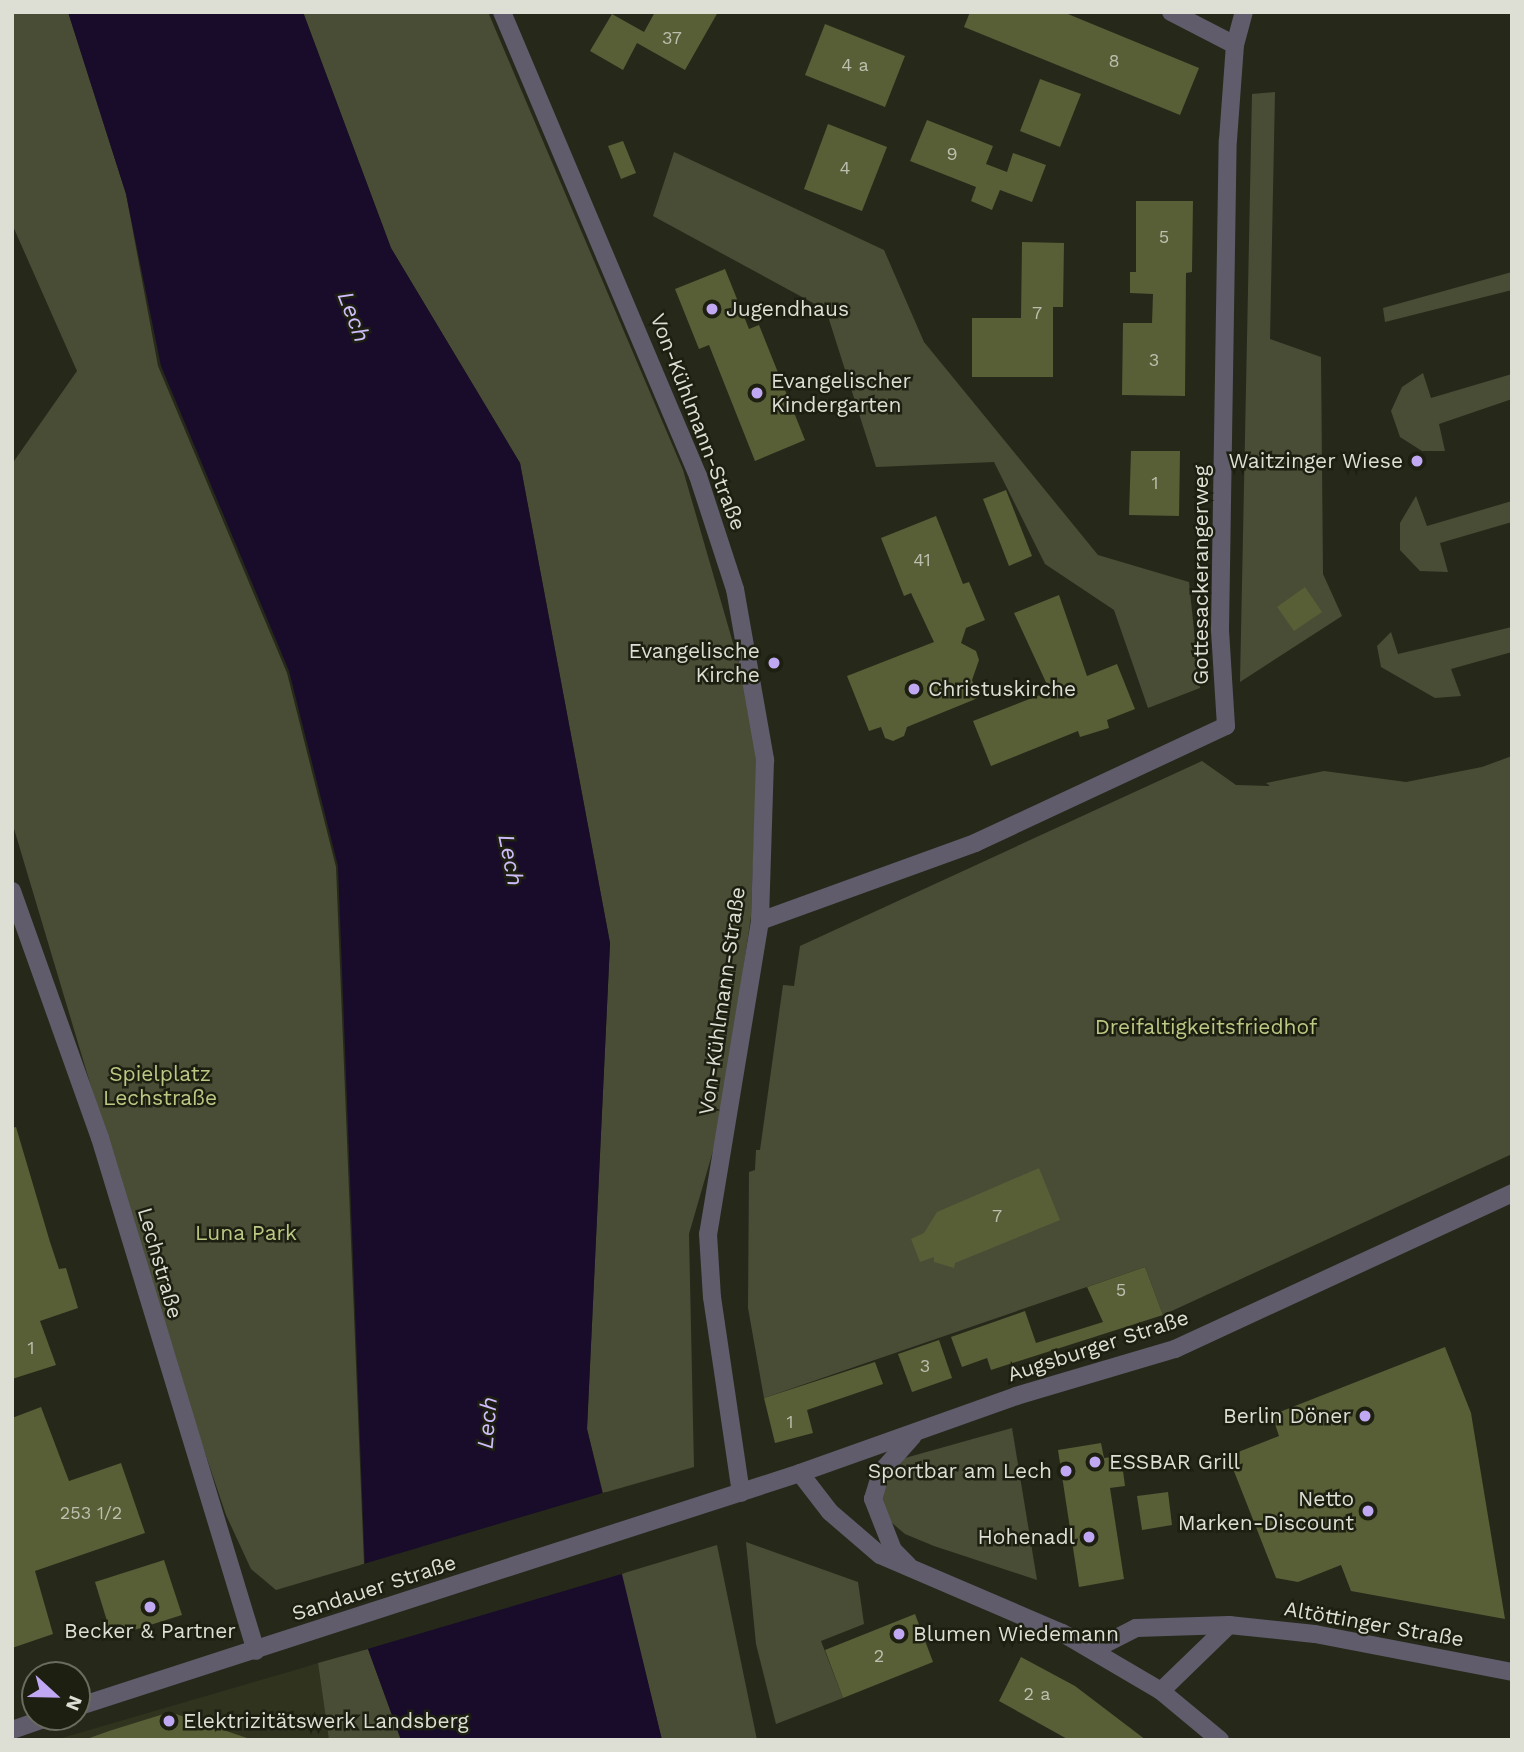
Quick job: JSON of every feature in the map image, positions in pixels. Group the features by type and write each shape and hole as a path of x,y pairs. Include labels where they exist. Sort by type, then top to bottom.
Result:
{"street":[{"name":"Von-Kühlmann-Straße","path":"502,12 644,342 698,476 735,589 765,760 760,921 708,1234 712,1297 741,1493"},
{"path":"1171,12 1235,45 1244,12"},
{"name":"Gottesackerangerweg","path":"760,921 975,843 1226,726 1220,617 1228,140 1235,45"},
{"name":"Lechstraße","path":"12,891 96,1126 256,1651"},
{"name":"Augsburger Straße","path":"685,1510 800,1473 1016,1396 1175,1349 1512,1193"},
{"path":"913,1570 893,1549 878,1521 873,1499 881,1472 919,1430"},
{"path":"800,1473 848,1530 880,1555 1093,1650 1161,1691 1220,1740"},
{"name":"Sandauer Straße","path":"91,1703 685,1510"},
{"path":"1161,1691 1229,1625"},
{"name":"Altöttinger Straße","path":"1093,1650 1136,1628 1229,1625 1315,1634 1512,1672"}],"shaded area":[{"path":"318,1663 329,1740 55,1740 91,1731"}],"green space":[{"name":"Luna Park","path":"12,12 68,12 126,194 158,366 287,673 336,867 364,1564 276,1590 251,1569 226,1515 165,1334 12,822 12,464 77,371 12,224"},
{"path":"303,12 488,12 683,470 746,688 757,759 751,916 721,1123 689,1234 694,1467 603,1493 587,1429 610,943 520,463 391,248"},
{"path":"1275,92 1270,339 1321,357 1323,574 1342,616 1240,682 1252,94"},
{"path":"674,152 884,250 924,342 1098,555 1189,582 1200,688 1148,708 1114,610 1045,564 994,462 876,467 826,310 653,216"},
{"path":"1512,272 1512,290 1385,322 1383,308"},
{"path":"1423,373 1431,398 1512,374 1512,399 1439,424 1445,451 1422,451 1400,437 1391,411 1402,387"},
{"path":"1416,496 1427,526 1512,501 1512,522 1440,543 1448,572 1420,571 1400,550 1400,523"},
{"path":"1512,627 1512,652 1451,669 1461,696 1435,698 1381,667 1377,646 1391,632 1398,654"},
{"name":"Dreifaltigkeitsfriedhof","path":"1512,756 1512,1154 1163,1315 1145,1267 764,1398 748,1308 749,1172 755,1170 756,1150 760,1150 783,985 794,986 800,946 1202,761 1236,785 1270,786 1266,783 1324,771 1406,782 1482,767"},
{"path":"1012,1428 1037,1580 905,1534 879,1512 884,1482 905,1458"},
{"path":"746,1542 858,1582 864,1624 821,1641 843,1698 776,1724 756,1644"},
{"path":"717,1545 757,1740 662,1740 621,1574"},
{"path":"368,1649 401,1740 329,1740 318,1663"}],"water":[{"name":"Lech","path":"68,12 303,12 391,248 520,463 610,943 587,1429 662,1740 401,1740 368,1649 338,866 289,671 161,366 126,194"}],"pier":[{"path":"606,1492 625,1573 364,1650 360,1565"}],"building":[{"path":"655,12 718,12 685,70 637,43 623,70 590,51 612,14 644,32"},
{"path":"970,12 1063,12 1199,68 1180,115 964,27"},
{"path":"825,24 905,56 885,107 805,75"},
{"path":"1040,79 1081,94 1060,147 1020,131"},
{"path":"927,120 993,146 986,164 1007,172 1013,153 1046,165 1032,202 1000,190 992,210 971,201 976,187 910,161"},
{"path":"828,124 887,147 862,211 804,189"},
{"path":"623,141 636,173 621,179 608,146"},
{"path":"1136,201 1193,201 1192,272 1186,273 1185,396 1122,395 1123,323 1152,323 1153,294 1130,293 1130,272 1136,272"},
{"path":"1022,242 1064,243 1063,307 1053,307 1053,377 972,377 972,318 1021,318"},
{"name":"Evangelischer Kindergarten","path":"725,269 749,329 759,325 805,440 755,461 709,345 699,349 675,289"},
{"path":"1131,451 1180,451 1179,516 1129,515"},
{"path":"1006,490 1032,556 1009,566 983,499"},
{"path":"936,516 963,584 969,582 985,620 966,628 961,643 976,651 979,660 972,680 978,698 907,727 904,736 893,741 885,738 881,727 869,731 847,676 934,642 911,593 904,596 881,538"},
{"path":"1305,587 1322,612 1294,631 1277,607"},
{"path":"1059,595 1087,676 1117,664 1135,709 1107,720 1109,728 1080,737 1078,731 991,766 973,721 1050,691 1014,613"},
{"path":"16,1127 59,1269 66,1268 78,1308 40,1321 56,1365 12,1379 12,1128"},
{"path":"1039,1168 1060,1220 955,1263 954,1268 934,1262 934,1257 920,1262 911,1239 924,1233 937,1212"},
{"path":"1145,1267 1163,1315 991,1370 987,1358 962,1367 951,1337 1025,1311 1036,1343 1103,1322 1087,1287"},
{"path":"939,1340 952,1378 912,1392 898,1354"},
{"name":"Netto Marken-Discount","path":"1445,1347 1471,1413 1505,1619 1351,1591 1341,1565 1298,1582 1276,1578 1228,1456 1279,1436 1272,1415"},
{"path":"875,1362 883,1384 807,1410 813,1433 775,1443 764,1398"},
{"path":"41,1407 69,1481 121,1463 145,1533 35,1571 53,1634 12,1648 12,1418"},
{"path":"1101,1443 1104,1458 1121,1456 1125,1486 1110,1488 1124,1579 1079,1587 1058,1450"},
{"path":"1168,1492 1172,1525 1142,1530 1137,1496"},
{"path":"164,1560 182,1615 112,1637 95,1582"},
{"path":"915,1614 933,1662 843,1698 825,1650"},
{"path":"1021,1657 1075,1686 1146,1740 1069,1740 999,1701"},
{"name":"Elektrizitätswerk Landsberg","path":"170,1712 253,1740 84,1740 109,1731"}],"place":[{"name":"Jugendhaus","path":"712,309"},
{"name":"Evangelischer Kindergarten","path":"757,393"},
{"name":"Waitzinger Wiese","path":"1417,461"},
{"name":"Evangelische Kirche","path":"774,663"},
{"name":"Christuskirche","path":"914,689"},
{"name":"Berlin Döner","path":"1365,1416"},
{"name":"ESSBAR Grill","path":"1095,1462"},
{"name":"Sportbar am Lech","path":"1066,1471"},
{"name":"Netto Marken-Discount","path":"1368,1511"},
{"name":"Hohenadl","path":"1089,1537"},
{"name":"Becker & Partner","path":"150,1607"},
{"name":"Blumen Wiedemann","path":"899,1634"},
{"name":"Elektrizitätswerk Landsberg","path":"169,1721"}],"park label":[{"name":"Spielplatz Lechstraße","path":"160,1086"}]}
